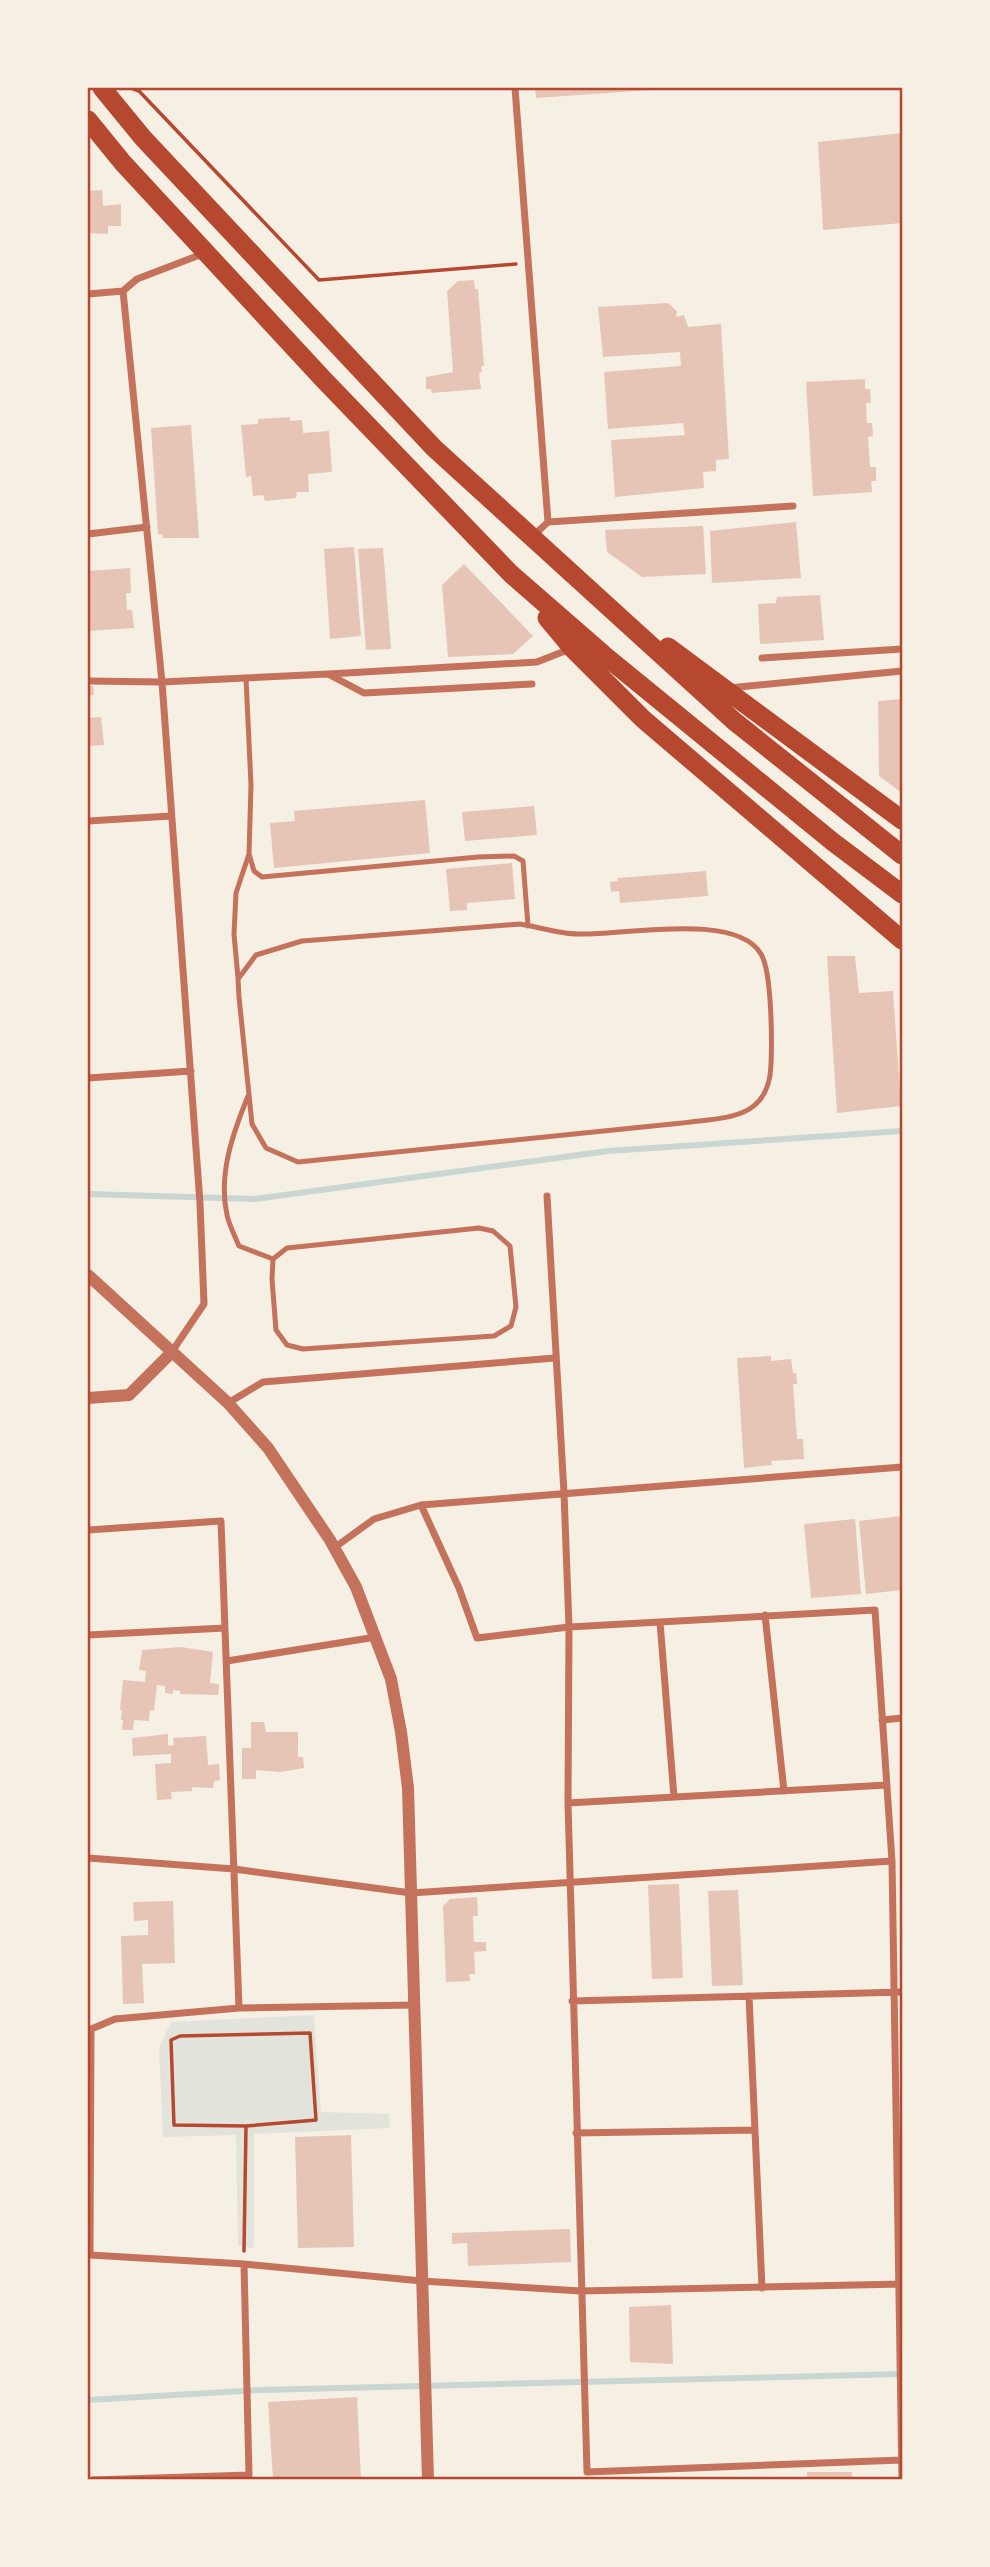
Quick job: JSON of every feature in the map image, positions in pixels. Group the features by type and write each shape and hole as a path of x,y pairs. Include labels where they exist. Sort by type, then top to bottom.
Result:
{"highway":[{"path":"102,88 143,138 434,448 734,721 902,855"},
{"path":"88,120 324,380 511,574 572,648 643,719 902,940"},
{"path":"511,574 604,655 833,842 902,894"},
{"path":"577,580 902,820"}],"street":[{"path":"515,88 548,522"},
{"path":"88,294 123,291 137,279 206,253"},
{"path":"88,1398 129,1395 171,1353 204,1304 199,1184 162,682 123,291"},
{"path":"531,538 548,522 793,506"},
{"path":"88,534 147,527"},
{"path":"88,681 162,682 537,662 572,648"},
{"path":"762,658 902,649"},
{"path":"725,689 902,671"},
{"path":"328,674 363,693 532,684"},
{"path":"88,821 171,816"},
{"path":"88,1078 191,1071"},
{"path":"547,1196 569,1628 568,1803 572,2001 587,2472 902,2460"},
{"path":"88,1275 228,1403 268,1448 300,1493 356,1587 391,1679 408,1788 428,2480"},
{"path":"228,1403 262,1382 555,1358"},
{"path":"334,1548 374,1519 421,1504 902,1467"},
{"path":"421,1504 459,1588 477,1638 569,1628 875,1610 898,1992 901,2284 899,2381 902,2480"},
{"path":"88,1530 221,1521 239,2007"},
{"path":"765,1615 784,1791"},
{"path":"660,1622 674,1797"},
{"path":"88,1635 225,1628"},
{"path":"227,1661 376,1637"},
{"path":"883,1720 902,1718"},
{"path":"568,1803 887,1786"},
{"path":"88,1858 234,1868 411,1893 892,1861"},
{"path":"572,2001 898,1992"},
{"path":"749,1996 762,2288"},
{"path":"414,2006 239,2007 115,2019 89,2030 89,2255 244,2264 422,2281 580,2291 901,2284"},
{"path":"576,2133 754,2130"},
{"path":"93,2480 249,2477 244,2264"}],"lane":[{"path":"239,979 256,955 302,941 520,924 577,934 703,929 740,934 761,954 768,984 771,1068 764,1097 743,1115 298,1162 266,1148 252,1124 234,934 236,893 249,854 251,785 246,678"},
{"path":"249,854 254,872 262,877 513,856 523,861 528,926"},
{"path":"248,1094 230,1144 224,1180 227,1216 239,1246 273,1259"},
{"path":"479,1228 493,1231 510,1246 516,1307 511,1326 494,1336 303,1349 286,1345 276,1330 273,1259 287,1248 479,1228"}],"path":[{"path":"131,88 139,91 319,280 528,263"},
{"path":"310,2033 316,2120 246,2126 174,2125 171,2039 180,2036 310,2033"},
{"path":"244,2264 246,2126"}],"shaded area":[{"path":"314,2015 321,2112 389,2114 390,2128 254,2134 254,2249 238,2245 236,2135 163,2137 159,2048 171,2022"}],"building":[{"path":"535,88 651,88 651,90 536,98"},
{"path":"902,133 902,223 823,230 818,142"},
{"path":"102,190 103,206 121,204 121,226 108,226 108,234 88,233 88,191"},
{"path":"474,280 475,289 478,289 484,366 481,366 482,372 479,373 481,389 432,393 431,389 426,389 426,377 453,372 447,291 458,281"},
{"path":"668,303 677,311 676,317 684,315 688,327 721,324 729,459 716,460 716,471 703,472 704,488 615,497 611,440 685,435 683,423 608,429 604,372 681,366 680,352 603,357 598,307"},
{"path":"865,379 865,389 870,389 871,403 866,403 867,423 872,423 873,436 868,437 870,467 876,467 876,481 871,481 872,492 813,496 806,382"},
{"path":"290,417 290,421 302,420 303,433 329,431 332,472 308,474 309,492 297,492 296,498 265,501 263,495 253,496 251,476 246,477 241,425 258,424 258,419"},
{"path":"191,425 199,538 163,538 162,534 158,534 151,428"},
{"path":"796,522 801,578 712,583 710,531"},
{"path":"703,526 706,574 642,577 607,552 605,530"},
{"path":"354,547 361,636 330,639 324,549"},
{"path":"383,548 391,649 366,650 358,549"},
{"path":"464,564 533,636 513,654 448,657 442,585"},
{"path":"130,568 131,593 126,593 127,610 132,610 134,628 88,631 88,571"},
{"path":"820,595 824,640 760,644 758,604 776,603 777,597"},
{"path":"88,686 93,686 94,695 88,696"},
{"path":"902,699 902,793 879,776 878,701"},
{"path":"101,717 104,745 88,746 88,718"},
{"path":"425,800 430,853 274,868 270,823 295,821 294,811"},
{"path":"534,806 537,835 465,841 462,812"},
{"path":"512,863 515,899 467,903 467,910 450,911 446,869"},
{"path":"706,871 708,896 620,903 619,891 611,892 610,882 618,881 618,878"},
{"path":"827,956 855,956 859,993 893,991 901,1106 837,1113"},
{"path":"771,1356 771,1361 791,1359 793,1373 796,1373 797,1384 793,1384 797,1439 803,1439 804,1459 771,1461 772,1465 744,1468 737,1358"},
{"path":"902,1516 902,1590 866,1594 859,1521"},
{"path":"855,1519 861,1594 811,1598 804,1524"},
{"path":"181,1647 213,1652 210,1683 219,1684 218,1695 180,1694 180,1691 173,1690 173,1694 165,1693 165,1686 157,1685 154,1711 150,1710 149,1721 134,1720 133,1730 122,1730 120,1710 123,1680 145,1682 146,1671 139,1670 142,1650"},
{"path":"251,1722 264,1722 266,1732 298,1732 298,1757 303,1757 304,1768 281,1772 256,1770 256,1779 242,1779 242,1748 251,1748"},
{"path":"168,1734 168,1746 174,1745 173,1738 206,1736 208,1765 219,1764 220,1780 214,1781 213,1788 192,1787 192,1791 171,1792 172,1799 157,1800 155,1764 171,1763 171,1754 133,1756 132,1738"},
{"path":"679,1884 683,1978 652,1979 648,1885"},
{"path":"738,1890 743,1985 712,1986 708,1891"},
{"path":"477,1897 478,1916 473,1916 474,1942 486,1942 486,1951 474,1952 475,1974 469,1974 470,1981 446,1982 443,1906 450,1899"},
{"path":"173,1901 175,1963 142,1964 144,2003 123,2004 121,1936 148,1935 148,1920 134,1921 133,1902"},
{"path":"351,2135 354,2247 298,2248 295,2137"},
{"path":"570,2229 571,2262 468,2266 467,2243 452,2244 452,2233"},
{"path":"671,2305 673,2364 630,2362 629,2307"},
{"path":"357,2397 361,2480 273,2480 268,2402"},
{"path":"807,2472 852,2472 852,2480 807,2480"}],"waterway":[{"path":"88,1194 255,1199 608,1151 902,1131"},
{"path":"88,2400 261,2390 902,2374"}]}
